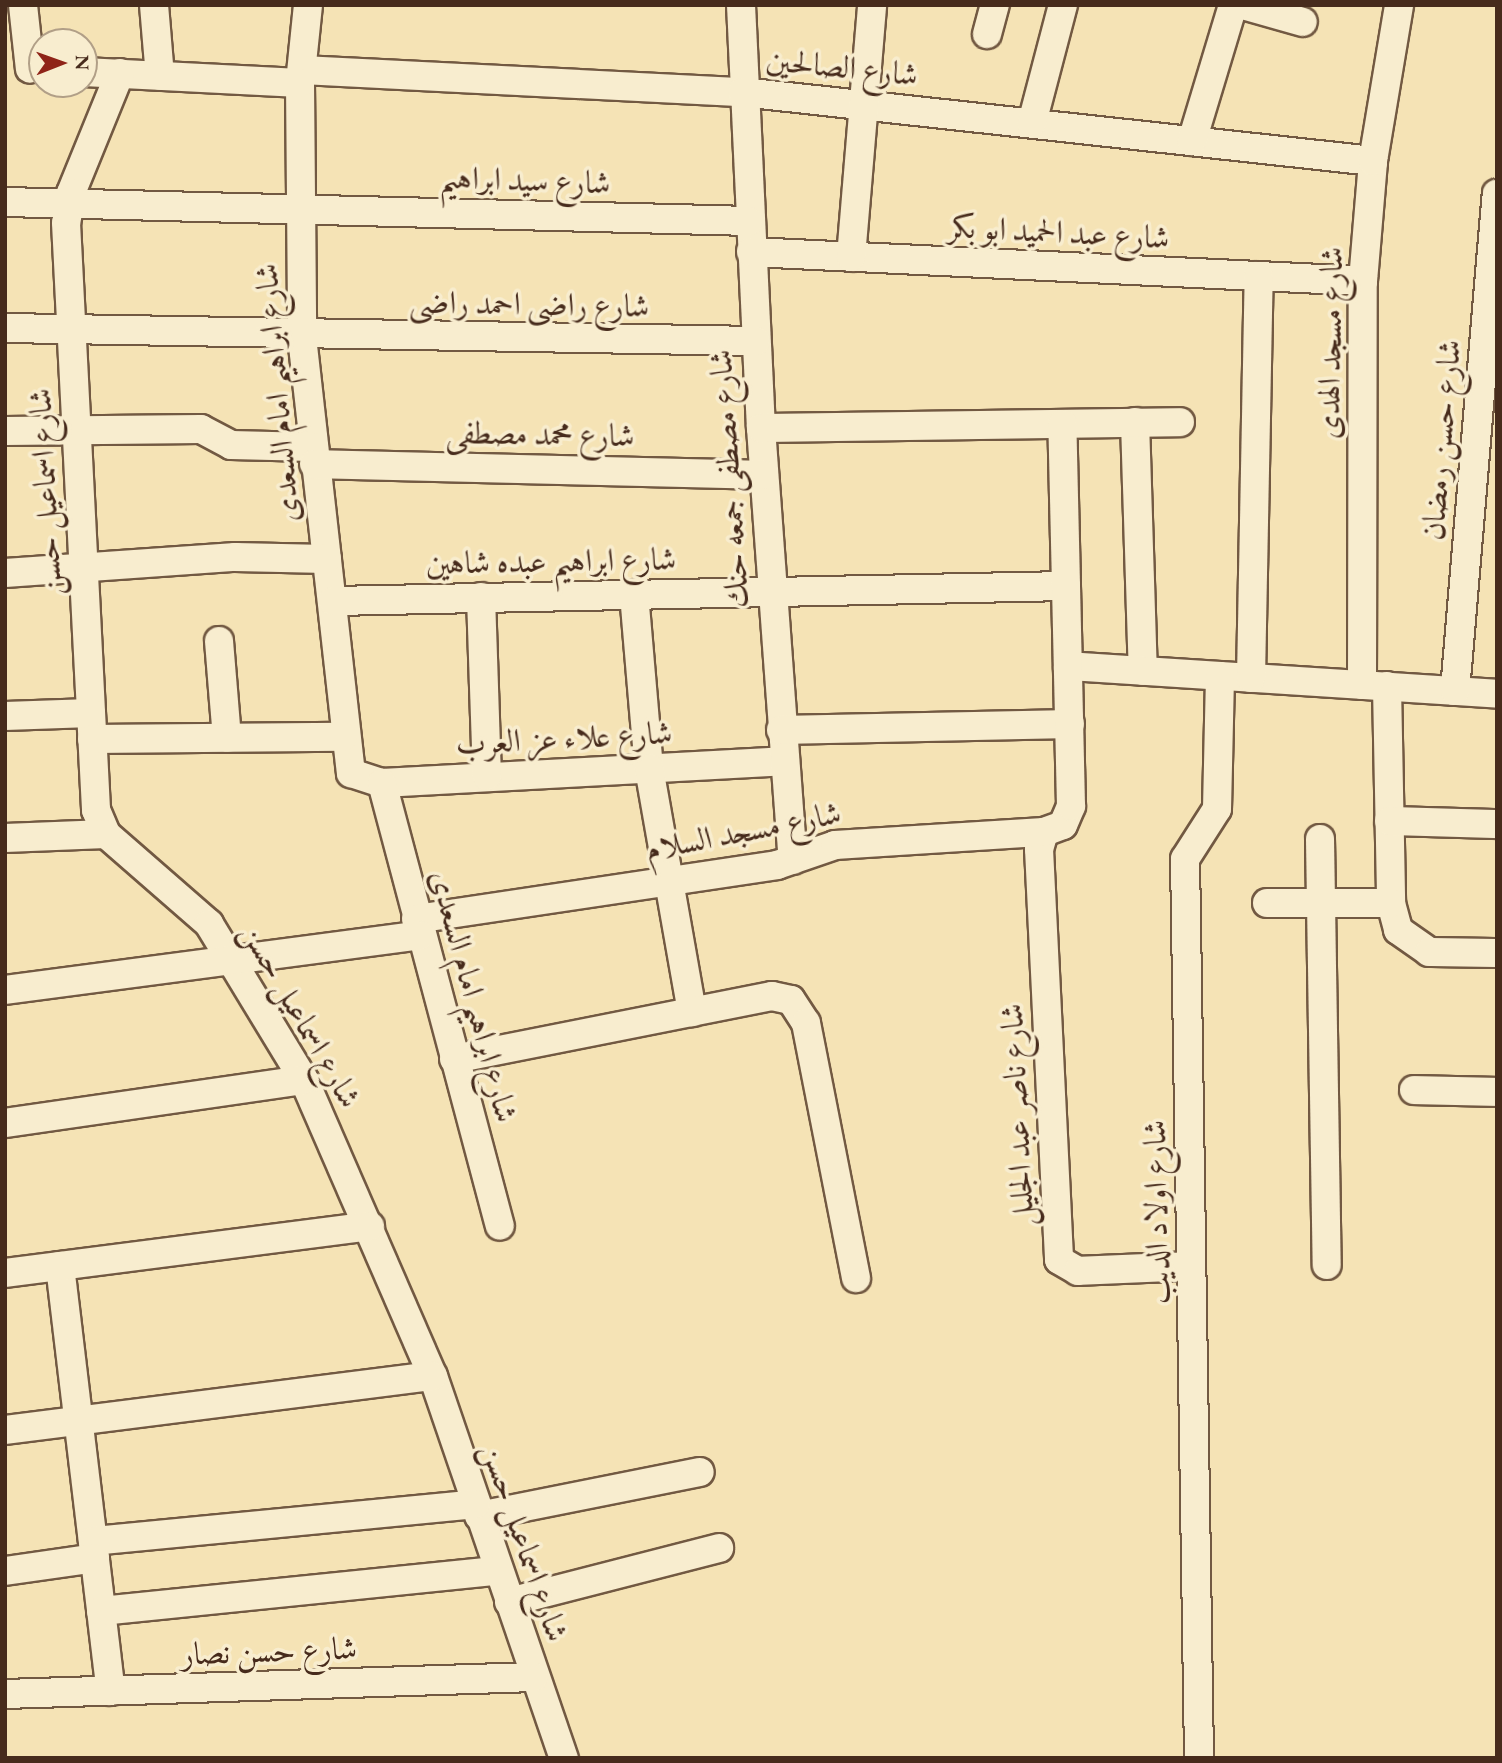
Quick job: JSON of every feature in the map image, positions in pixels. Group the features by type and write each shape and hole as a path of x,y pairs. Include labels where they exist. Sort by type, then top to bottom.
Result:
{"street":[{"path":"23,5 26,69"},
{"path":"154,5 160,76"},
{"name":"شارع ابراهيم امام السعدى","path":"308,5 301,77 299,209 302,337 313,456 333,601 343,737 351,773"},
{"name":"شارع مصطفى جمعه حنك","path":"741,5 742,92 761,428 780,730 793,860"},
{"path":"851,257 861,104 872,5"},
{"path":"987,34 995,5"},
{"path":"1032,123 1063,5"},
{"path":"1192,141 1233,5"},
{"path":"1243,5 1303,22"},
{"name":"شارع مسجد الهدى","path":"1399,5 1373,161 1363,281 1374,686 1390,821 1391,902 1398,930 1429,952 1497,953"},
{"name":"شارع الصالحين","path":"98,72 742,92 1373,161"},
{"name":"شارع اسماعيل حسن","path":"120,73 69,204 71,330 96,810 106,834 182,897 236,962 304,1080 370,1226 433,1376 534,1677 564,1758"},
{"name":"شارع حسن رمضان","path":"1455,691 1497,194"},
{"path":"5,202 299,209"},
{"name":"شارع سيد ابراهيم","path":"299,209 749,221"},
{"name":"شارع عبد الحميد ابو بكر","path":"751,252 1363,281"},
{"path":"1251,678 1259,276"},
{"name":"شارع راضى احمد راضى","path":"5,328 302,337 756,341"},
{"path":"1135,422 1143,671"},
{"path":"761,428 1180,422"},
{"path":"1044,832 1069,817 1070,724 1062,424"},
{"name":"شارع محمد مصطفى","path":"5,431 201,429 231,445 313,456 764,475"},
{"path":"5,573 84,570 234,557 327,559"},
{"name":"شارع ابراهيم عبده شاهين","path":"333,601 1066,586"},
{"path":"634,594 649,768 692,1012"},
{"path":"481,597 487,776"},
{"path":"219,641 227,738"},
{"path":"1068,666 1497,694"},
{"name":"شارع اولاد الديب","path":"1199,1758 1185,859 1217,809 1220,676"},
{"path":"5,716 227,738 343,737"},
{"path":"780,730 1070,724"},
{"name":"شارع علاء عز العرب","path":"351,773 382,783 783,761"},
{"name":"شارع ابراهيم امام السعدى","path":"382,783 418,927 500,1226"},
{"path":"1390,821 1497,824"},
{"name":"شارع ناصر عبد الجليل","path":"1044,832 1038,849 1059,1260 1078,1271 1191,1266"},
{"name":"شارع مسجد السلام","path":"5,990 236,962 793,860 835,845 1044,832"},
{"path":"5,838 106,834"},
{"path":"1320,839 1327,1265"},
{"path":"1267,903 1391,902"},
{"path":"454,1059 772,996 791,1000 806,1023 856,1278"},
{"path":"5,1123 304,1080"},
{"path":"1414,1090 1497,1092"},
{"path":"5,1273 370,1226"},
{"path":"60,1266 111,1691"},
{"path":"5,1430 433,1376"},
{"path":"5,1570 94,1550 477,1510 700,1472"},
{"path":"509,1602 719,1548"},
{"path":"101,1611 498,1571"},
{"name":"شارع حسن نصار","path":"5,1694 534,1677"}]}
